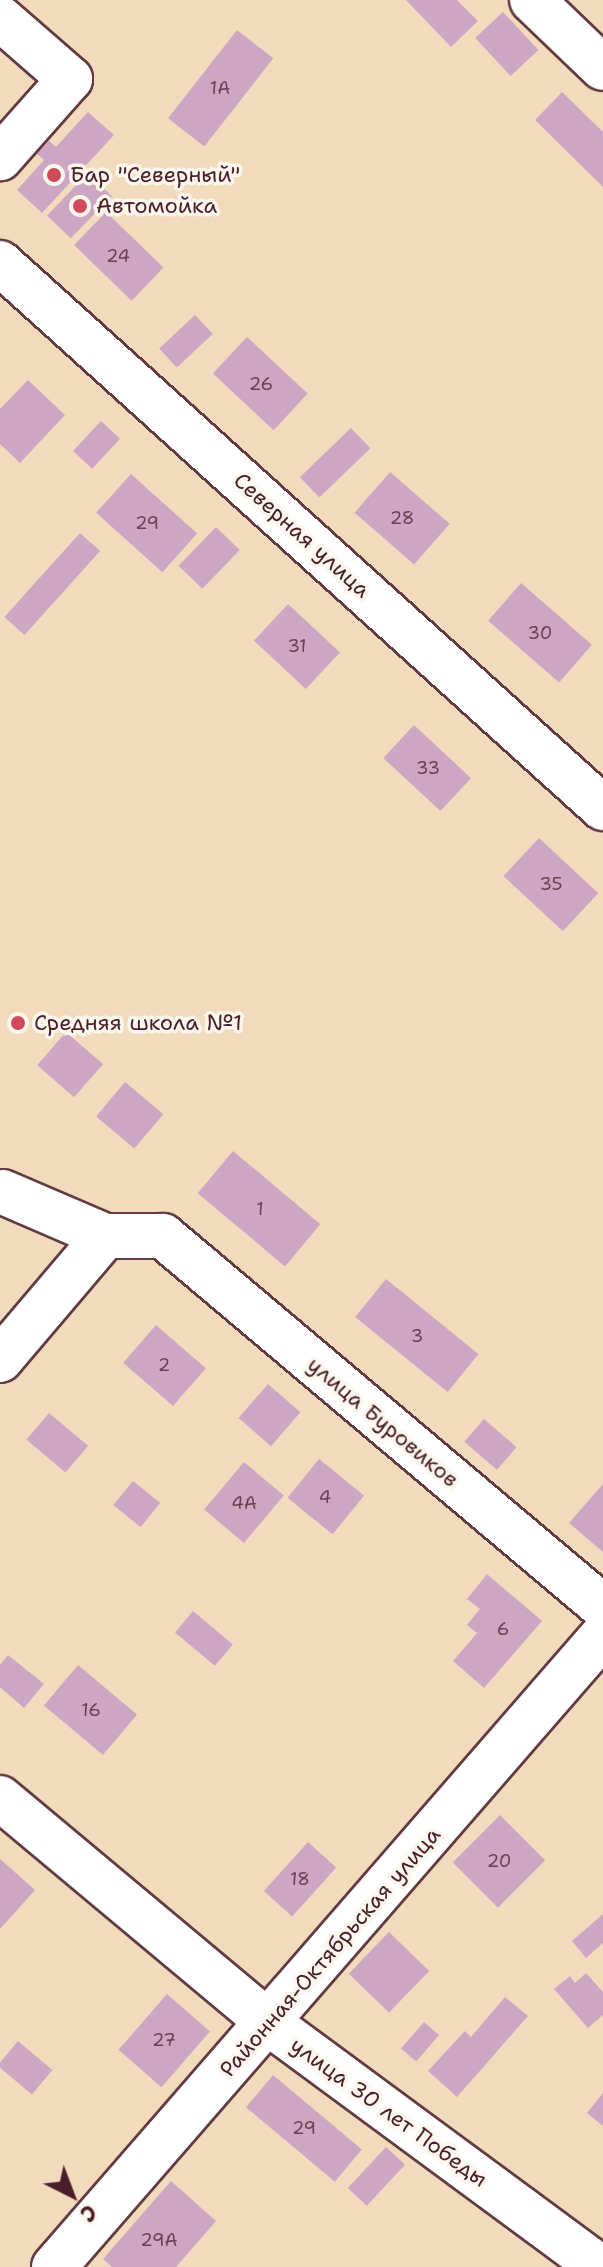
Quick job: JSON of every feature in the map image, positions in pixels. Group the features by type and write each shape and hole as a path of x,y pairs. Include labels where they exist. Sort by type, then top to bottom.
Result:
{"street":[{"path":"532,0 603,68"},
{"path":"0,18 70,79 0,158"},
{"name":"Северная улица","path":"0,263 603,808"},
{"path":"0,1360 105,1236 3,1192"},
{"name":"улица Буровиков","path":"105,1236 163,1236 603,1607"},
{"name":"Районная-Октябрьская улица","path":"54,2267 270,2024 603,1635"},
{"name":"улица 30 лет Победы","path":"0,1798 270,2024 599,2267"}],"building":[{"path":"406,0 457,0 478,21 451,47"},
{"path":"503,12 538,50 511,76 475,38"},
{"path":"237,30 273,58 204,147 168,118"},
{"path":"562,92 603,132 603,187 535,120"},
{"name":"Бар \"Северный\"","path":"88,112 114,135 42,213 17,190 44,160 37,154 49,141 56,147"},
{"name":"Автомойка","path":"88,173 112,196 71,238 47,215"},
{"path":"106,212 164,268 132,301 74,245"},
{"path":"195,315 213,334 177,367 159,348"},
{"path":"247,337 308,394 274,430 213,374"},
{"path":"28,380 65,415 20,463 0,444 0,409"},
{"path":"101,421 120,439 92,469 73,451"},
{"path":"351,428 370,448 319,497 300,477"},
{"path":"390,472 450,524 414,565 355,513"},
{"path":"131,474 197,534 162,572 96,513"},
{"path":"216,527 240,550 202,589 178,566"},
{"path":"80,533 100,551 24,635 4,617"},
{"path":"521,583 592,645 559,682 488,621"},
{"path":"288,604 340,652 306,689 254,641"},
{"path":"414,725 471,778 440,811 383,758"},
{"path":"539,838 598,893 563,931 504,876"},
{"path":"66,1032 103,1064 74,1097 37,1065"},
{"path":"125,1082 163,1114 134,1149 96,1116"},
{"path":"233,1151 320,1224 285,1266 198,1193"},
{"path":"386,1279 478,1354 448,1392 355,1317"},
{"path":"156,1325 206,1368 173,1406 123,1363"},
{"path":"268,1384 300,1412 271,1446 238,1418"},
{"path":"49,1413 88,1446 66,1473 27,1440"},
{"path":"484,1419 516,1447 497,1470 464,1442"},
{"path":"319,1459 364,1496 333,1534 288,1498"},
{"path":"244,1462 284,1495 244,1543 204,1509"},
{"path":"133,1481 160,1503 141,1527 113,1505"},
{"path":"603,1484 603,1552 569,1523"},
{"path":"487,1574 542,1621 484,1688 453,1661 477,1633 467,1625 480,1609 467,1599"},
{"path":"193,1611 233,1644 215,1666 175,1632"},
{"path":"8,1655 44,1684 24,1708 0,1687 0,1665"},
{"path":"78,1665 137,1714 103,1755 44,1706"},
{"path":"500,1815 545,1860 498,1908 453,1862"},
{"path":"308,1842 336,1867 292,1916 264,1891"},
{"path":"0,1859 35,1890 0,1929"},
{"path":"603,1914 603,1943 586,1958 572,1941"},
{"path":"389,1932 429,1971 389,2013 349,1974"},
{"path":"586,1973 603,1992 603,2015 588,2028 554,1989 570,1976 575,1983"},
{"path":"167,1994 210,2031 161,2087 118,2050"},
{"path":"505,1997 528,2016 457,2097 428,2071 465,2031 471,2037"},
{"path":"424,2022 439,2035 416,2062 401,2048"},
{"path":"18,2041 52,2070 32,2094 0,2068 0,2062"},
{"path":"273,2075 362,2150 335,2182 246,2107"},
{"path":"603,2093 603,2126 587,2113"},
{"path":"386,2147 405,2165 367,2206 348,2188"},
{"path":"171,2181 216,2221 176,2267 112,2267 103,2259"}],"place":[{"name":"Бар \"Северный\"","path":"54,175"},
{"name":"Автомойка","path":"80,206"},
{"name":"Средняя школа №1","path":"18,1023"}]}
